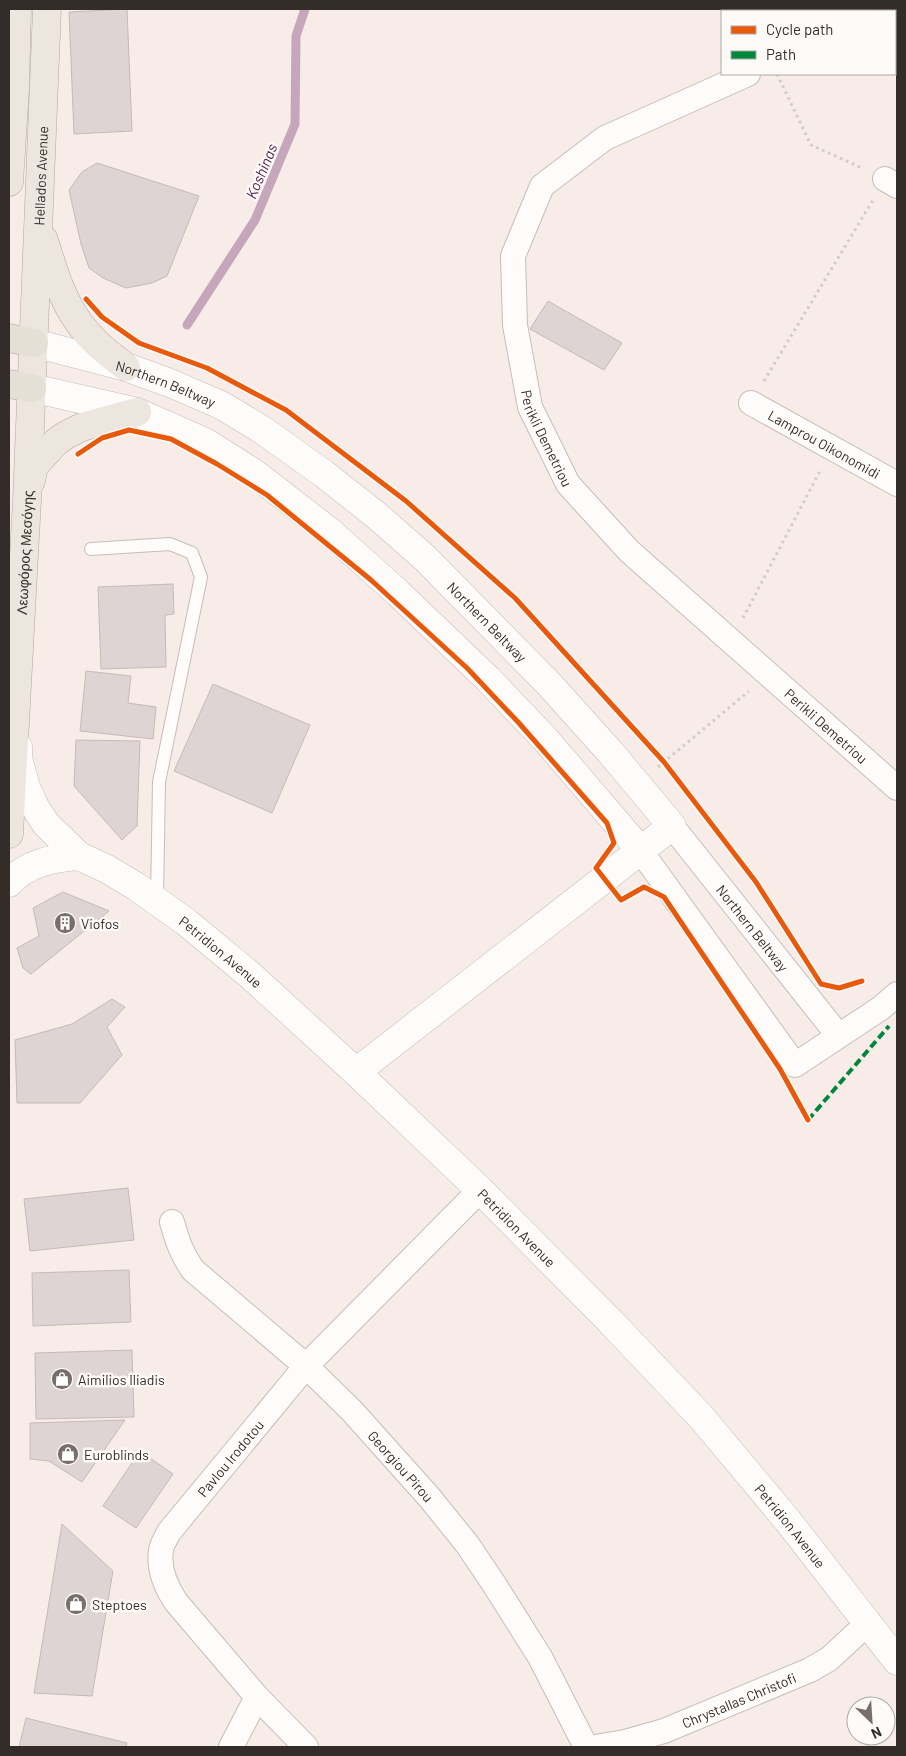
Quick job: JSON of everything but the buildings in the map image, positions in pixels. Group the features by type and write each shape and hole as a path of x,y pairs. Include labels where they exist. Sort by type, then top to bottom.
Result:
{"main road":[{"path":"9,182 15,89 17,9"},
{"name":"Hellados Avenue","path":"20,386 21,340 38,219 47,9"},
{"path":"38,219 52,266 72,313 93,340 126,367"},
{"name":"Λεωφόρος Μεσόγης","path":"9,834 27,500 20,386"},
{"path":"27,500 34,466 56,442 82,427 137,412"}],"street":[{"name":"Perikli Demetriou","path":"746,75 604,138 542,186 513,256 514,325 530,407 568,484 629,551 897,788"},
{"name":"Northern Beltway","path":"21,340 126,367 221,405 261,429 324,474 376,515 425,558 549,684 672,826 838,1035"},
{"path":"20,386 137,412 205,442 254,473 329,531 398,593 488,679 546,740 640,850 795,1065 881,1008 897,994"},
{"name":"Lamprou Oikonomidi","path":"751,403 897,484"},
{"name":"Petridion Avenue","path":"17,702 18,758 26,787 35,807 46,824 79,856 107,869 157,901 186,922 250,975 356,1072 480,1190 603,1314 702,1418 788,1521 869,1622 897,1661"},
{"path":"356,1072 672,826"},
{"name":"Petridion Avenue","path":"9,883 26,869 44,861 54,858 79,856"},
{"name":"Pavlou Irodotou","path":"306,1747 257,1697 176,1602 166,1587 162,1571 161,1550 169,1532 306,1366 480,1190"},
{"name":"Georgiou Pirou","path":"172,1222 184,1259 193,1270 306,1366 365,1426 429,1497 467,1544 540,1657 586,1747"},
{"name":"Chrystallas Christofi","path":"595,1747 625,1742 664,1731 810,1670 829,1659 869,1622"},
{"path":"231,1747 257,1697"}],"lane":[{"path":"91,549 170,544 192,553 201,577 159,782 157,901"}],"path":[{"path":"751,403 891,182 811,145 777,75"},
{"path":"731,641 832,448"},
{"path":"637,784 768,674"},
{"path":"657,755 669,770"}],"waterway":[{"name":"Koshinas","path":"187,325 255,220 295,124 296,36 305,9"}],"marked path":[{"path":"808,1120 889,1026"}],"cycle path":[{"path":"86,299 102,317 139,343 207,368 286,410 406,501 515,598 664,762 756,882 821,984 839,988 862,981"},
{"path":"78,454 102,438 129,430 171,439 217,464 267,495 371,580 467,668 518,722 607,823 614,843 596,868 621,900 644,887 664,897 780,1069 808,1120"}],"place":[{"name":"Viofos","path":"65,923"},
{"name":"Aimilios Iliadis","path":"62,1379"},
{"name":"Euroblinds","path":"68,1454"},
{"name":"Steptoes","path":"76,1604"}]}
